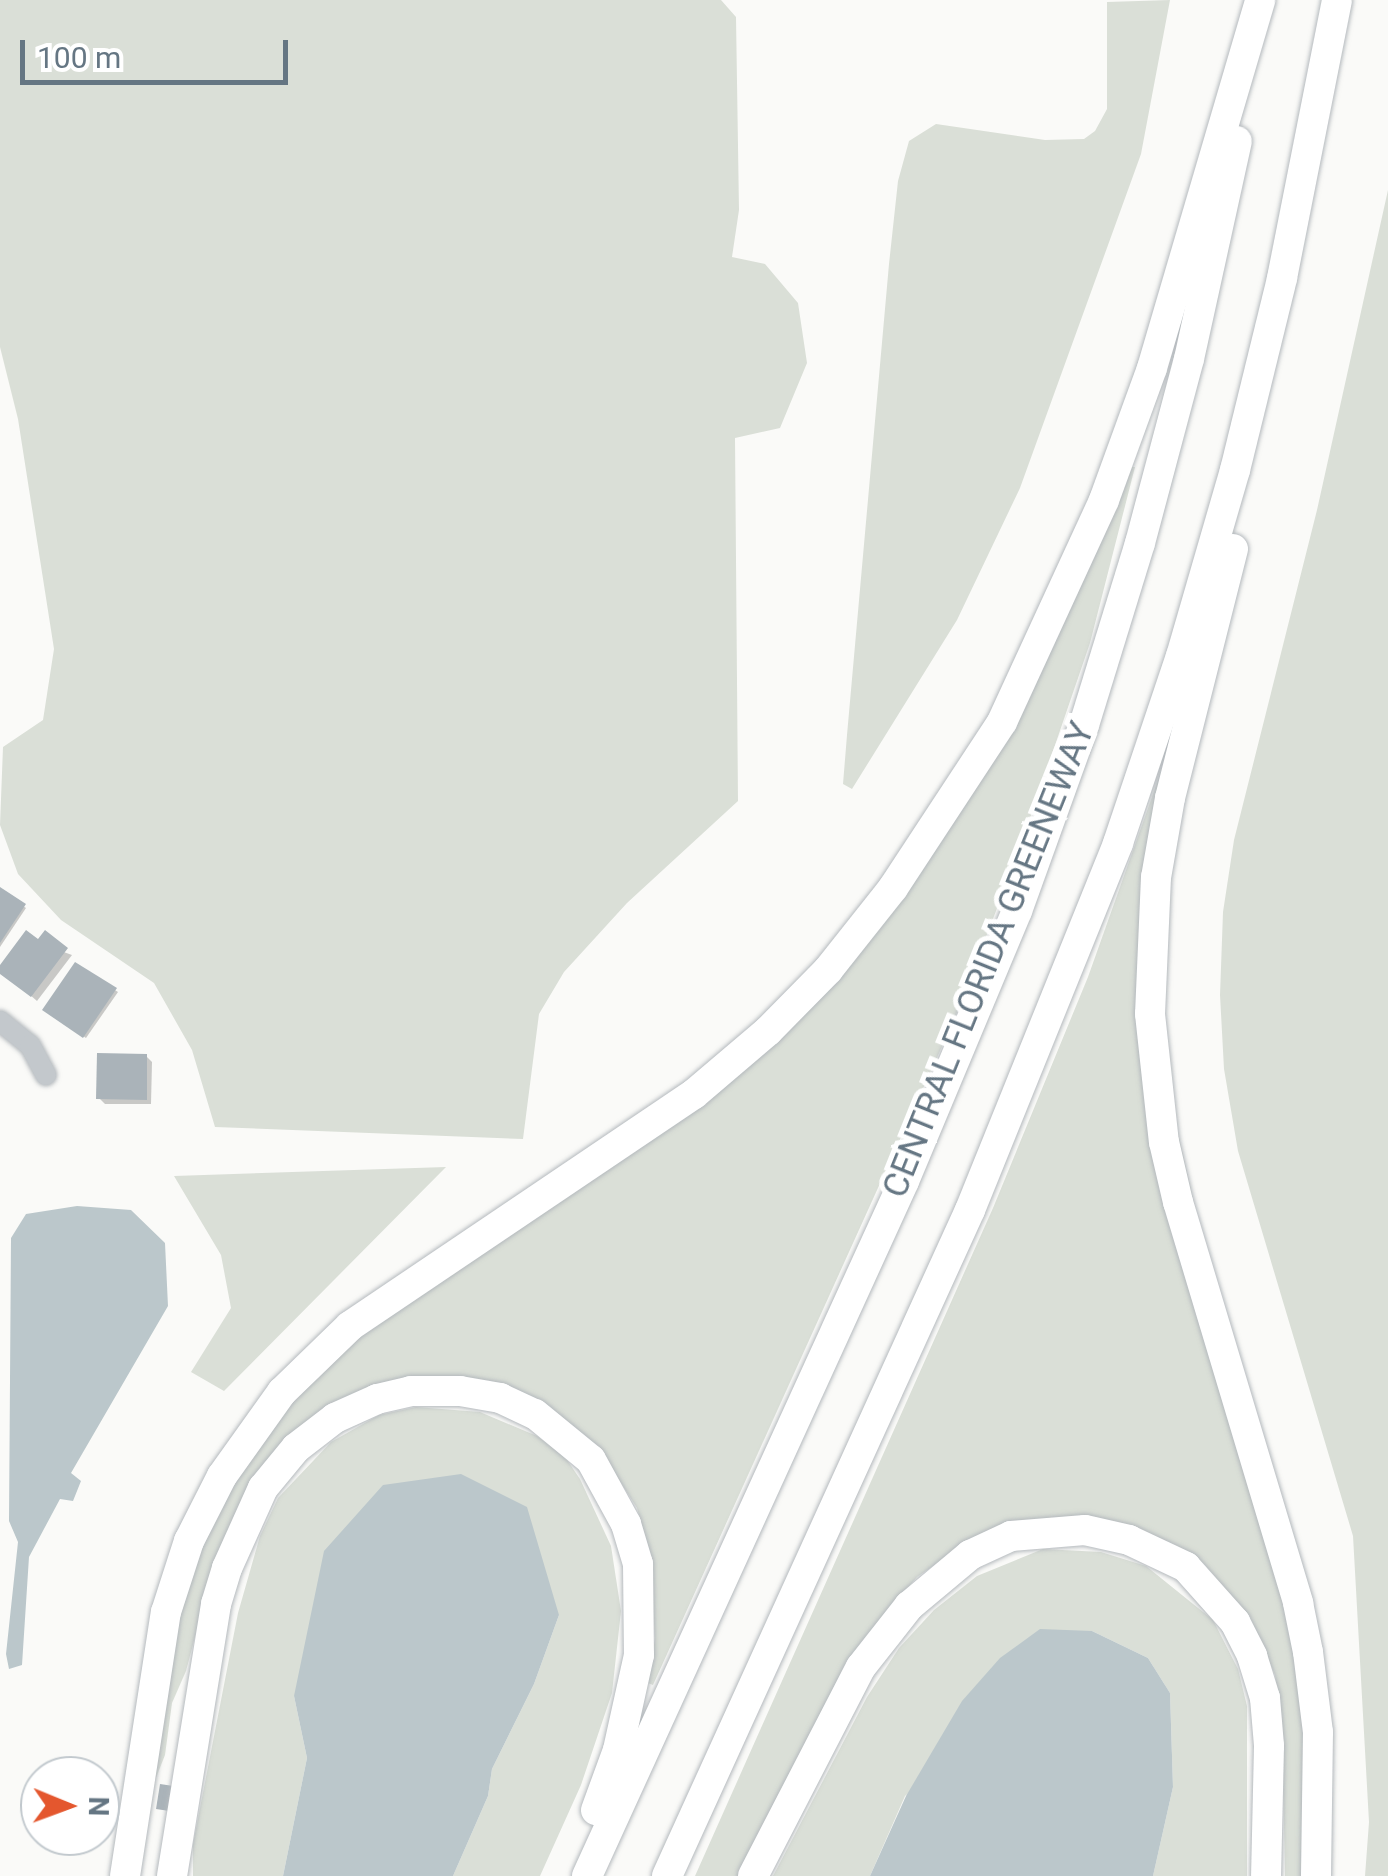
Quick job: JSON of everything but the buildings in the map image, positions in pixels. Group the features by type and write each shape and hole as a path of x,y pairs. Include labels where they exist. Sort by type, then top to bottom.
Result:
{"highway":[{"path":"126,1876 166,1612 190,1541 222,1476 282,1392 350,1326 694,1094 768,1031 828,970 893,888 1002,722 1104,500 1152,368 1261,0"},
{"name":"CENTRAL FLORIDA GREENEWAY","path":"586,1876 912,1162 982,998 1052,815 1112,634 1165,451 1212,262 1261,0"},
{"name":"CENTRAL FLORIDA GREENEWAY","path":"667,1876 970,1210 1098,899 1210,564 1260,376 1303,183 1336,0"},
{"path":"1303,183 1266,412 1170,798 1156,877 1150,1014 1164,1142 1174,1187 1298,1603 1308,1652 1318,1732 1316,1876"},
{"path":"172,1876 216,1604 227,1568 262,1488 296,1448 334,1418 377,1399 411,1391 460,1390 500,1398 536,1414 591,1460 612,1492 638,1564 640,1638 630,1704 603,1794 569,1876"},
{"path":"753,1876 861,1667 908,1606 948,1569 1012,1536 1085,1530 1129,1540 1186,1567 1235,1622 1252,1656 1265,1698 1269,1746 1266,1876"}],"street":[{"path":"0,1021 30,1046 46,1074"}],"shaded area":[{"path":"0,0 721,0 736,17 739,210 732,257 765,264 798,303 807,363 780,428 735,438 738,801 627,903 564,972 539,1014 523,1139 215,1127 192,1050 154,983 61,920 18,874 0,825 3,747 43,720 54,649 18,419 0,347"},
{"path":"1170,0 1141,154 1020,488 957,620 852,789 843,784 847,735 889,264 898,181 909,141 936,124 1045,140 1084,139 1095,131 1107,109 1107,2"},
{"path":"1388,190 1388,1876 1365,1876 1369,1822 1353,1536 1238,1151 1224,1069 1220,995 1223,912 1234,840 1317,510"},
{"path":"1125,467 1135,467 1090,643 1016,859 954,1020 653,1685 648,1683 655,1638 649,1550 637,1508 600,1450 546,1404 477,1380 420,1377 253,1479 216,1557 186,1671 172,1703 165,1755 154,1783 182,1602 218,1507 262,1434 341,1346 640,1143 920,868"},
{"path":"1173,738 1143,982 1307,1691 1306,1876 1285,1876 1282,1721 1275,1675 1250,1617 1203,1563 1175,1545 1118,1522 1069,1516 1002,1526 977,1536 917,1577 866,1636 845,1669 738,1876 695,1876 993,1208 1088,977"},
{"path":"446,1167 224,1391 191,1372 231,1308 221,1255 174,1176"},
{"path":"77,1206 131,1210 165,1243 168,1306 71,1473 81,1481 73,1501 60,1499 29,1557 22,1665 9,1669 6,1654 18,1542 9,1521 11,1238 26,1214"},
{"path":"416,1407 480,1412 537,1436 565,1457 580,1479 611,1546 621,1611 612,1693 581,1785 540,1876 453,1876 488,1796 492,1769 534,1684 559,1615 294,1696 307,1758 283,1876 193,1876 193,1844 238,1613 260,1536 278,1498 331,1442 379,1415"},
{"path":"461,1474 527,1507 559,1615 534,1684 492,1769 488,1796 453,1876 283,1876 307,1758 294,1696 324,1551 383,1485"},
{"path":"1043,1549 1101,1552 1146,1566 1213,1620 1238,1669 1247,1706 1247,1876 1153,1876 1173,1787 1170,1693 1148,1658 1092,1631 905,1796 870,1876 773,1876 867,1697 899,1648 934,1610 977,1576"},
{"path":"1040,1629 1092,1631 1148,1658 1170,1693 1173,1787 1153,1876 870,1876 906,1796 962,1701 1000,1658"}]}
